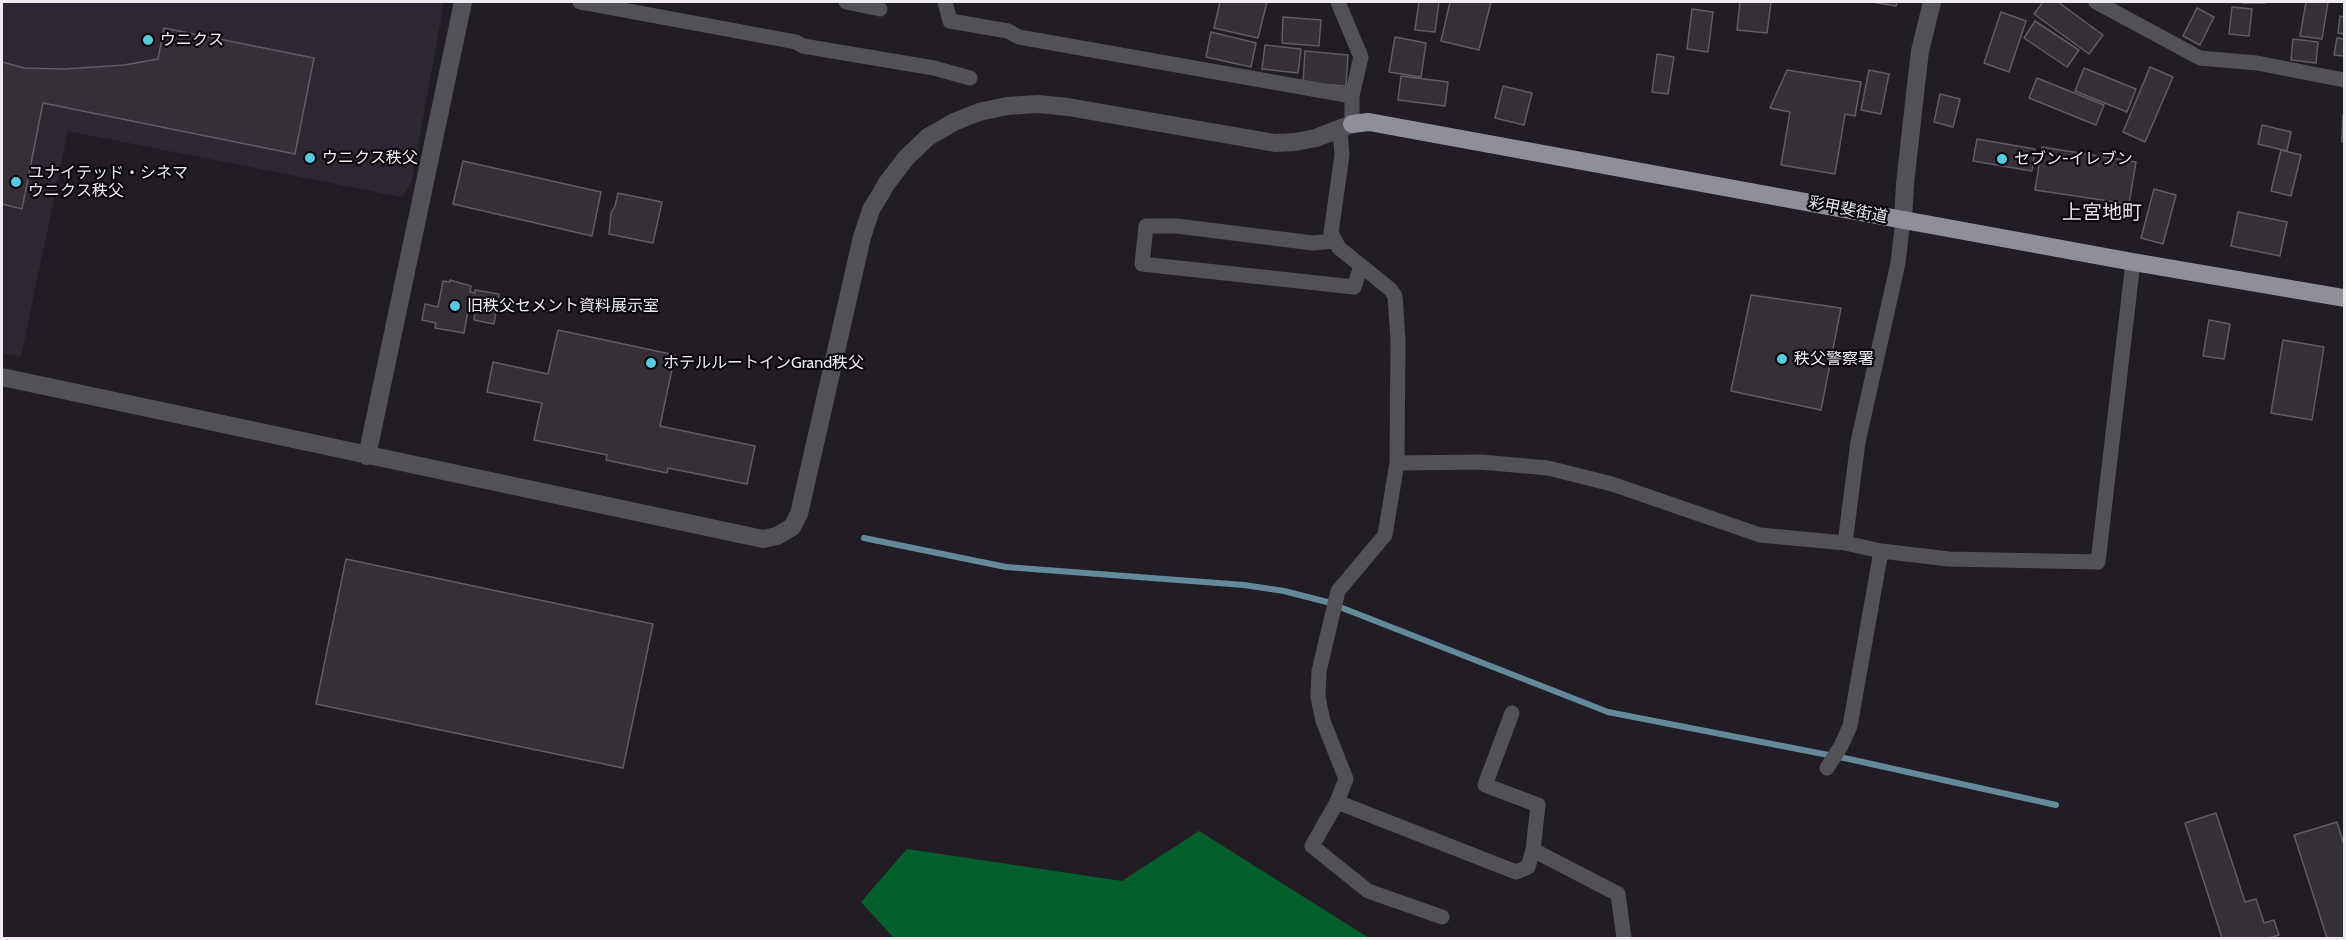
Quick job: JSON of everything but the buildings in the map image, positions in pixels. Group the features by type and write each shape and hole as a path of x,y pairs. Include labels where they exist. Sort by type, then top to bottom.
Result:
{"highway":[{"name":"彩甲斐街道","path":"1346,127 1369,122 2133,262 2344,297"}],"street":[{"path":"367,456 463,2"},
{"path":"580,2 796,42 803,46 934,68 970,78"},
{"path":"846,2 879,9"},
{"path":"945,2 950,21 1008,31 1019,37 1352,96"},
{"path":"1338,2 1361,57 1346,127 1331,226 1334,241 1361,267 1385,283 1395,296 1398,340 1397,463 1385,535 1338,591 1319,671 1318,697 1323,721 1346,779 1337,802 1312,846 1368,891 1442,917"},
{"path":"1845,543 1858,442 1898,263 1920,51 1932,2"},
{"path":"2096,2 2200,58 2257,63 2344,80"},
{"path":"2,377 763,539 777,536 792,527 799,514 862,237 871,210 906,158 928,137 954,122 979,112 1007,106 1038,104 1068,107 1275,143 1317,138 1346,127"},
{"path":"1334,241 1313,243 1177,226 1146,226 1142,264 1354,287 1361,267"},
{"path":"1397,463 1481,462 1548,468 1612,484 1760,535 1845,543 1881,551 1949,559 2098,562 2133,262"},
{"path":"1827,768 1850,726 1881,551"},
{"path":"1337,802 1516,872 1528,867 1533,850 1538,805 1485,785 1512,713"},
{"path":"1533,850 1618,894 1624,939"}],"shaded area":[{"name":"ウニクス秩父","path":"2,2 444,2 411,185 401,197 68,131 21,357 2,353"}],"green space":[{"path":"1199,831 1369,938 894,938 861,902 907,849 1122,881"}],"waterway":[{"path":"864,538 1006,567 1244,585 1284,591 1327,602 1608,712 1849,759 2056,805"}],"place":[{"name":"ウニクス","path":"148,40"},
{"name":"ウニクス秩父","path":"310,158"},
{"name":"セブン-イレブン","path":"2002,159"},
{"name":"ユナイテッド・シネマ ウニクス秩父","path":"16,182"},
{"name":"旧秩父セメント資料展示室","path":"455,306"},
{"name":"秩父警察署","path":"1782,359"},
{"name":"ホテルルートインGrand秩父","path":"651,363"}],"district":[{"name":"上宮地町","path":"2102,213"}]}
